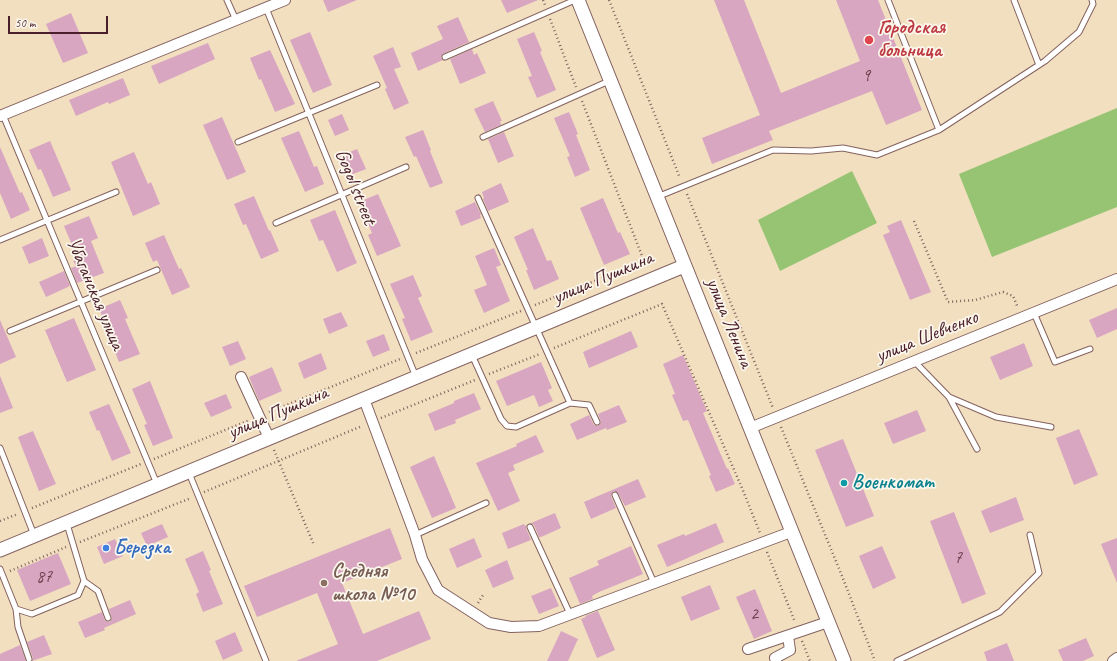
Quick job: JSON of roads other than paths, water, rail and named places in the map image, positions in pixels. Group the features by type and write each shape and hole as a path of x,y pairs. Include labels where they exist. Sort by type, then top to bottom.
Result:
{"street":[{"path":"2,115 285,0"},
{"name":"улица Ленина","path":"576,0 844,661"},
{"name":"улица Пушкина","path":"0,550 684,266"},
{"name":"улица Шевченко","path":"750,428 1023,317 1116,282"},
{"path":"241,377 269,438"},
{"path":"364,399 415,535 422,559 438,590 489,623 511,627 539,626 792,532"},
{"path":"748,649 828,622"},
{"path":"776,661 775,658 790,650 788,636"},
{"path":"1113,661 1117,658"}],"lane":[{"path":"227,0 236,20"},
{"path":"445,57 576,0"},
{"path":"888,0 939,130"},
{"path":"1014,0 1039,65"},
{"path":"657,197 773,150 811,151 843,148 877,155 939,130 1039,65 1079,32 1093,4 1092,0"},
{"name":"Gogol street","path":"266,8 416,378"},
{"path":"483,137 610,81"},
{"path":"238,142 377,85"},
{"name":"Убаганская улица","path":"2,115 48,220 157,485"},
{"path":"276,223 406,167"},
{"path":"0,240 116,192"},
{"name":"улица Пушкина","path":"478,198 537,327"},
{"path":"10,331 157,270"},
{"path":"1034,313 1055,362 1090,349"},
{"path":"537,327 570,403"},
{"path":"472,355 500,420 507,426 516,427 570,403 589,405 597,422"},
{"path":"914,361 949,397 976,449"},
{"path":"949,397 996,417 1051,427"},
{"path":"0,448 34,536"},
{"path":"189,472 266,661"},
{"path":"615,495 654,583"},
{"path":"415,535 486,503"},
{"path":"67,523 84,581 98,591 108,618"},
{"path":"530,527 570,614"},
{"path":"897,661 1000,612 1039,574 1030,535"},
{"path":"1,571 16,609 18,627 29,659"},
{"path":"16,609 32,614 78,595 84,581"}],"place":[{"name":"Городская больница","path":"869,40"},
{"name":"Военкомат","path":"844,483"},
{"name":"Березка","path":"106,548"},
{"name":"Средняя школа №10","path":"324,583"}]}
